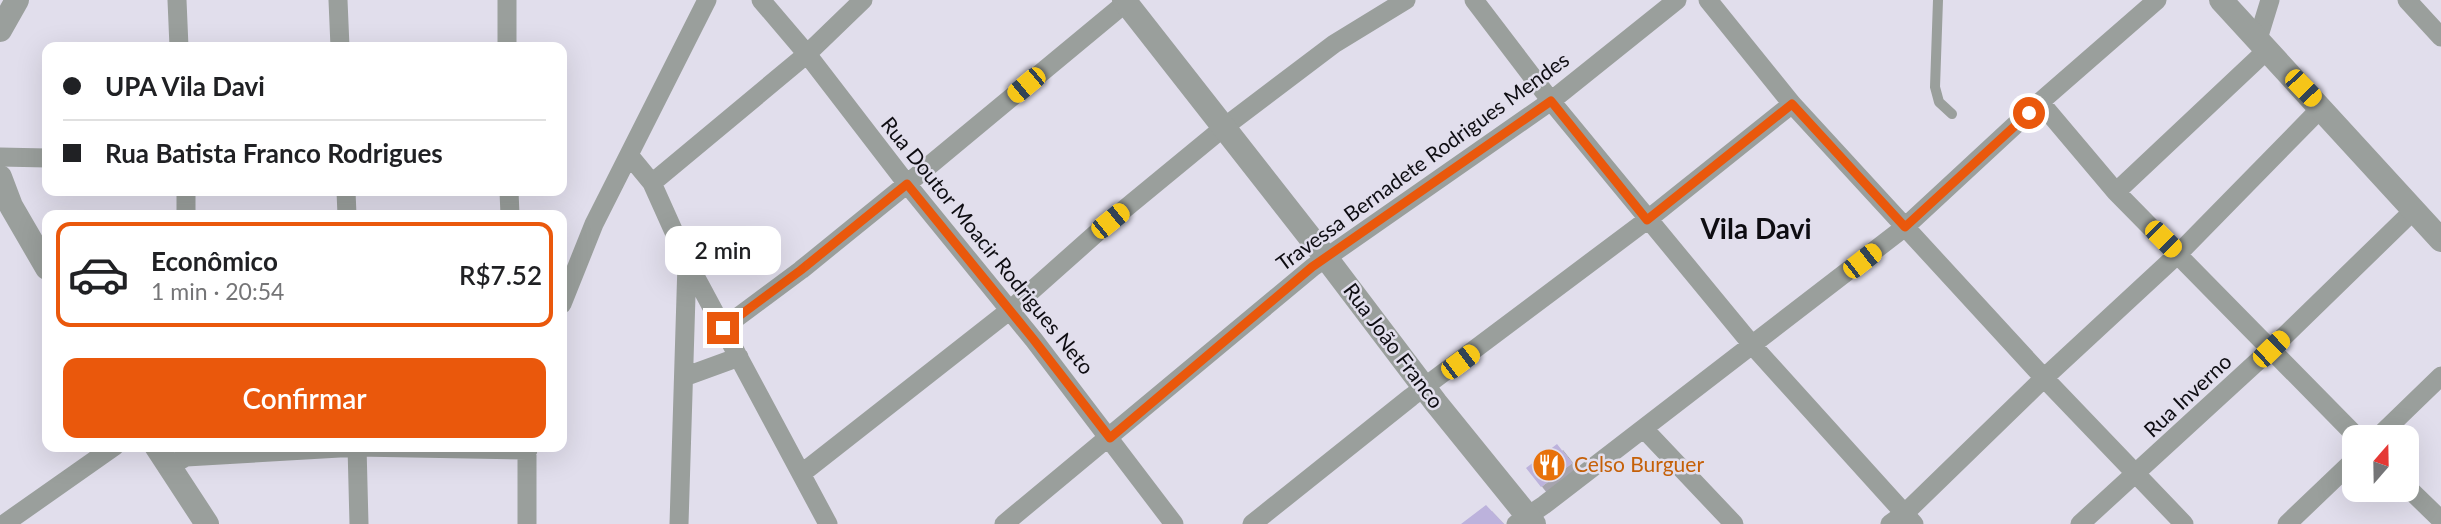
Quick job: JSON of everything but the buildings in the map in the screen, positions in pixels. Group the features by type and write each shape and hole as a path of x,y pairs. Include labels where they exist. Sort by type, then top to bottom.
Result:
{"street":[{"path":"0,30 17,0"},
{"path":"177,0 179,42"},
{"path":"338,0 340,42"},
{"path":"507,0 507,42"},
{"path":"567,292 594,224 707,0"},
{"name":"Rua Doutor Moacir Rodrigues Neto","path":"761,0 1010,310 1174,524"},
{"path":"652,183 807,54 863,0"},
{"path":"801,474 1010,310 1110,221 1223,128 1334,44 1406,0"},
{"path":"1474,0 1647,220 1903,520 2044,379 2178,254 2322,107"},
{"name":"Travessa Bernadete Rodrigues Mendes","path":"1004,524 1312,267 1551,101 1676,0"},
{"path":"1709,0 1792,104 2044,379 2184,524"},
{"path":"1526,521 1905,227 2040,102 2158,0"},
{"path":"2221,0 2322,107 2441,240"},
{"path":"2116,192 2262,45 2270,0"},
{"path":"2407,0 2441,37"},
{"path":"723,328 801,270 907,184 1126,1"},
{"name":"Rua João Franco","path":"1126,1 1526,521"},
{"path":"2040,102 2116,192 2345,425"},
{"path":"1252,524 1411,397 1647,220 1792,104"},
{"path":"629,155 652,183 687,261 828,524"},
{"path":"0,157 42,158"},
{"path":"0,177 11,206 42,259"},
{"name":"Rua Inverno","path":"2080,524 2271,349 2414,210"},
{"path":"567,259 594,224"},
{"path":"679,524 687,261"},
{"path":"684,377 739,357"},
{"path":"2391,425 2441,376"},
{"path":"1644,429 1734,524"},
{"path":"4,524 106,452"},
{"path":"207,524 175,454 227,452"},
{"path":"357,452 359,524"},
{"path":"527,524 528,452"},
{"path":"2287,524 2342,471"},
{"path":"2419,499 2441,520"}],"lane":[{"path":"1938,0 1935,87 1939,102 1952,114"}],"place":[{"name":"Celso Burguer","path":"1549,465"}],"district":[{"name":"Vila Davi","path":"1756,229"}],"route":[{"path":"723,328 801,270 907,184 1110,438 1312,267 1551,101 1647,220 1792,104 1905,227 2029,113"}]}
